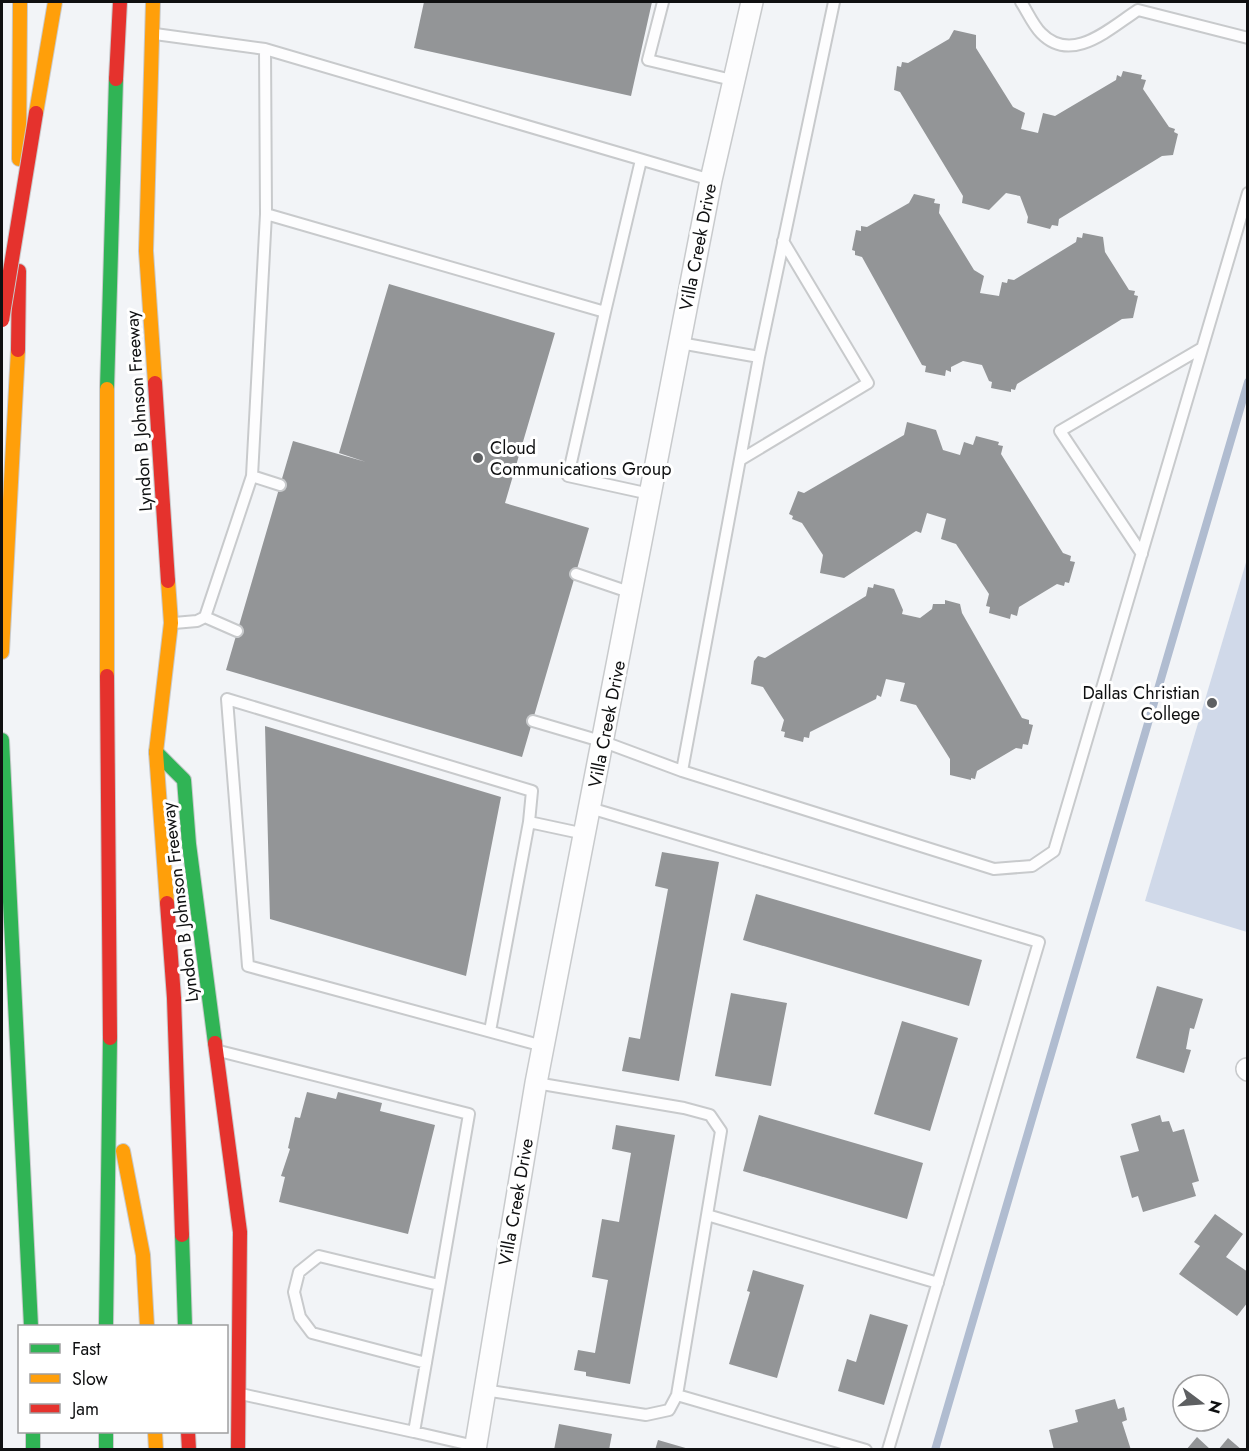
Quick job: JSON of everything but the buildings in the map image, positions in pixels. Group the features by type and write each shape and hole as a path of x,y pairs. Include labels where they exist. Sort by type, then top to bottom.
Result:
{"main road":[{"path":"2,652 20,326 20,2"},
{"path":"2,320 55,2"},
{"path":"106,1325 111,1090 108,960 106,537 114,109 120,2"},
{"name":"Lyndon B Johnson Freeway","path":"153,2 146,250 171,623 156,752 184,780 189,844 240,1232 238,1449"},
{"path":"2,740 31,1325"},
{"path":"156,752 174,998 185,1325"},
{"path":"111,1090 143,1256 147,1325"},
{"path":"33,1433 33,1449"},
{"path":"106,1433 106,1449"},
{"path":"155,1433 156,1449"},
{"path":"188,1433 189,1449"}],"street":[{"name":"Villa Creek Drive","path":"475,1448 543,1046 604,742 711,180 732,80 752,2"}],"lane":[{"path":"663,2 648,60 732,80"},
{"path":"682,771 759,357 834,2"},
{"path":"1021,2 1040,33 1058,46 1084,45 1138,10 1248,38"},
{"path":"152,33 265,49 711,180"},
{"path":"171,623 197,621 205,617 252,476 267,213 265,49"},
{"path":"640,160 568,476 650,494"},
{"path":"533,721 604,742 682,771 994,869 1032,866 1054,850 1248,193"},
{"path":"267,213 605,312"},
{"path":"740,460 868,383 783,241"},
{"path":"680,343 759,357"},
{"path":"1142,554 1060,431 1202,348"},
{"path":"252,476 280,485"},
{"path":"576,574 632,593"},
{"path":"205,617 237,631"},
{"path":"490,1031 529,822 532,791 226,699 249,966 543,1046"},
{"path":"590,808 1040,942 888,1449"},
{"path":"529,822 585,834"},
{"path":"216,1050 469,1114 414,1432"},
{"path":"484,1390 646,1415 669,1410 677,1395 721,1131 710,1115 684,1108 536,1083"},
{"path":"707,1215 938,1283"},
{"path":"426,1363 312,1333 300,1317 294,1292 299,1272 319,1256 439,1285"},
{"path":"238,1393 475,1448"},
{"path":"677,1395 866,1449"}],"shaded area":[{"path":"1247,559 1247,932 1145,901"}],"waterway":[{"path":"935,1450 1248,382"}],"traffic: fast":[{"path":"107,389 116,79"},
{"path":"2,740 31,1325"},
{"path":"156,752 184,780 189,844 215,1043"},
{"path":"106,1325 110,1038"},
{"path":"182,1235 185,1325"},
{"path":"33,1433 33,1450"},
{"path":"106,1433 106,1450"}],"traffic: slow":[{"path":"19,159 20,2"},
{"path":"36,113 55,2"},
{"path":"153,2 146,251 155,383"},
{"path":"2,652 18,350"},
{"path":"107,389 107,676"},
{"path":"167,903 156,752 171,623 168,581"},
{"path":"123,1151 143,1255 147,1325"},
{"path":"155,1433 156,1450"}],"traffic: jam":[{"path":"116,79 120,2"},
{"path":"2,320 36,113"},
{"path":"18,350 19,271"},
{"path":"155,383 168,581"},
{"path":"107,676 110,1038"},
{"path":"167,903 174,998 182,1235"},
{"path":"215,1043 240,1232 238,1450"},
{"path":"188,1433 189,1450"}],"place":[{"name":"Cloud Communications Group","path":"478,458"},
{"name":"Dallas Christian College","path":"1212,703"}]}
